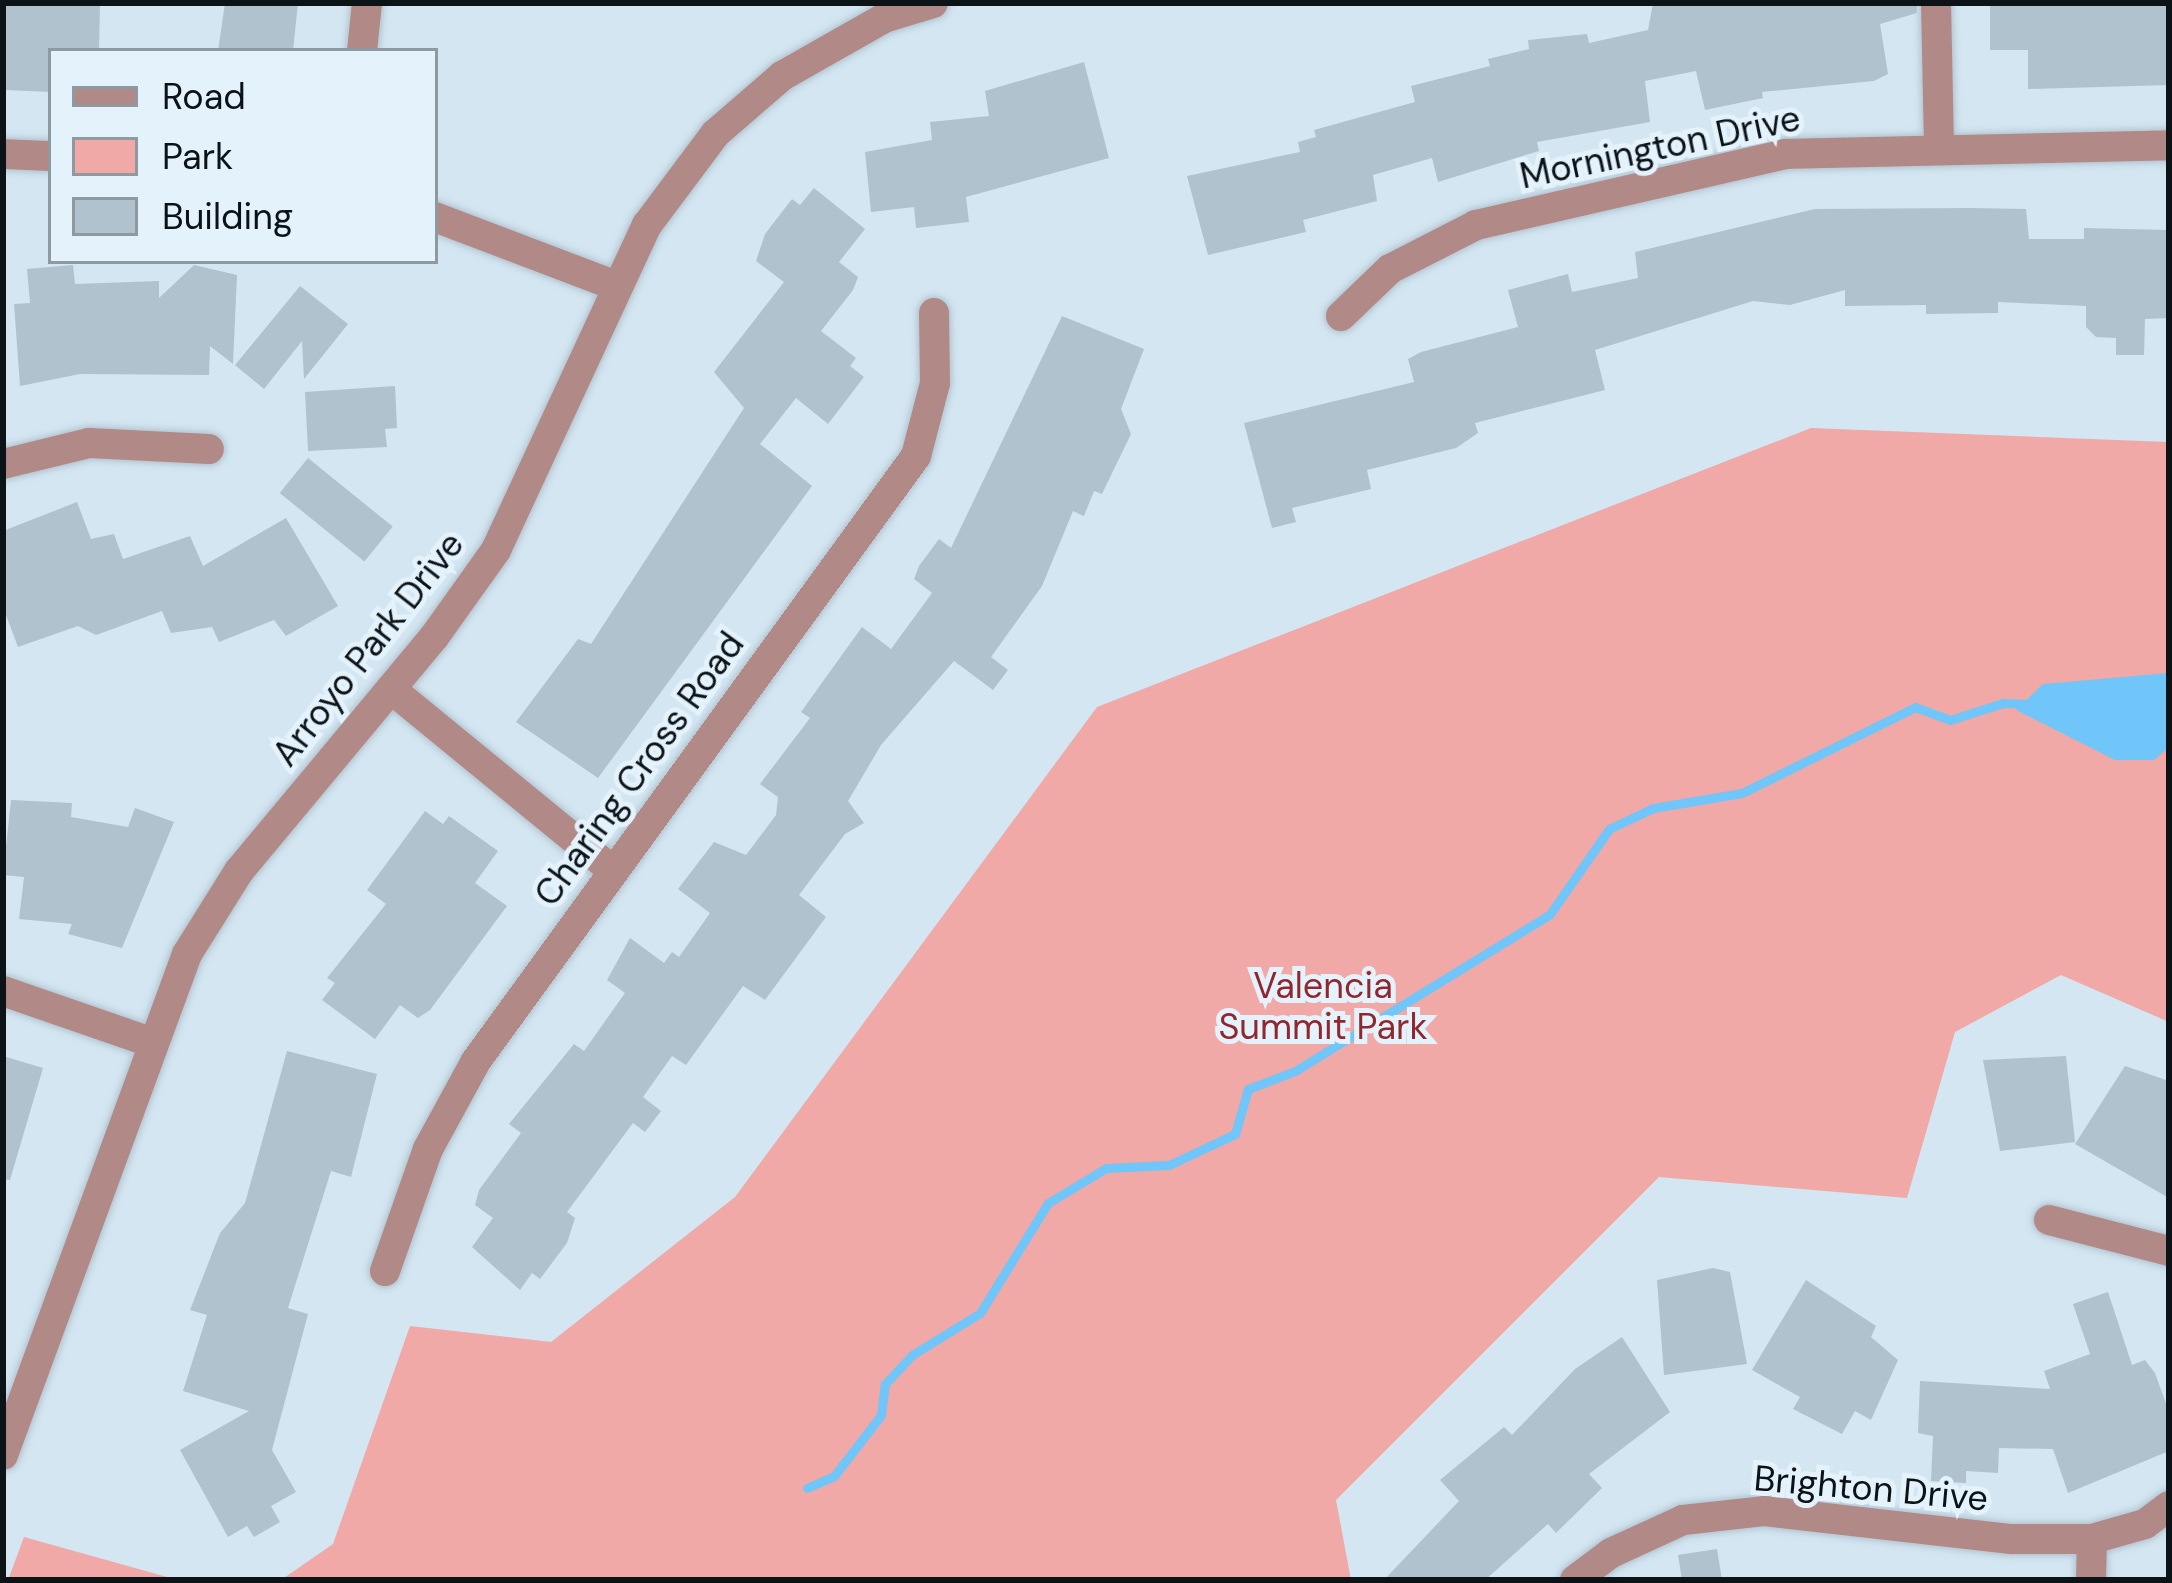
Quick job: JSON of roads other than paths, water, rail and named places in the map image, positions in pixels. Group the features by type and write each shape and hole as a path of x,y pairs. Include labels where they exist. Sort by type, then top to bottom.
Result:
{"street":[{"path":"362,48 368,3"},
{"name":"Arroyo Park Drive","path":"3,1455 187,954 239,871 391,689 496,550 614,285 715,134 782,76 884,18 933,3"},
{"path":"1936,3 1940,149"},
{"name":"Mornington Drive","path":"1341,316 1390,269 1476,225 1784,154 2169,145"},
{"path":"3,154 48,156"},
{"path":"438,219 614,285"},
{"name":"Charing Cross Road","path":"385,1271 428,1149 476,1061 916,456 935,383 934,313"},
{"path":"3,464 89,443 208,449"},
{"path":"391,689 613,871"},
{"path":"3,991 151,1042"},
{"path":"2049,1220 2169,1251"},
{"name":"Brighton Drive","path":"1575,1580 1611,1553 1683,1520 1764,1511 2011,1539 2092,1539 2145,1524 2169,1506"},
{"path":"2091,1580 2092,1539"}],"water":[{"path":"2169,673 2169,747 2154,760 2115,760 2016,710 2043,684"}],"waterway":[{"path":"807,1488 834,1476 881,1415 885,1384 912,1355 980,1313 1048,1203 1106,1168 1169,1165 1235,1134 1248,1089 1295,1071 1550,914 1609,829 1653,808 1742,793 1915,707 1950,720 2003,703 2028,704"}],"park label":[{"name":"Valencia Summit Park","path":"1323,1006"}]}
